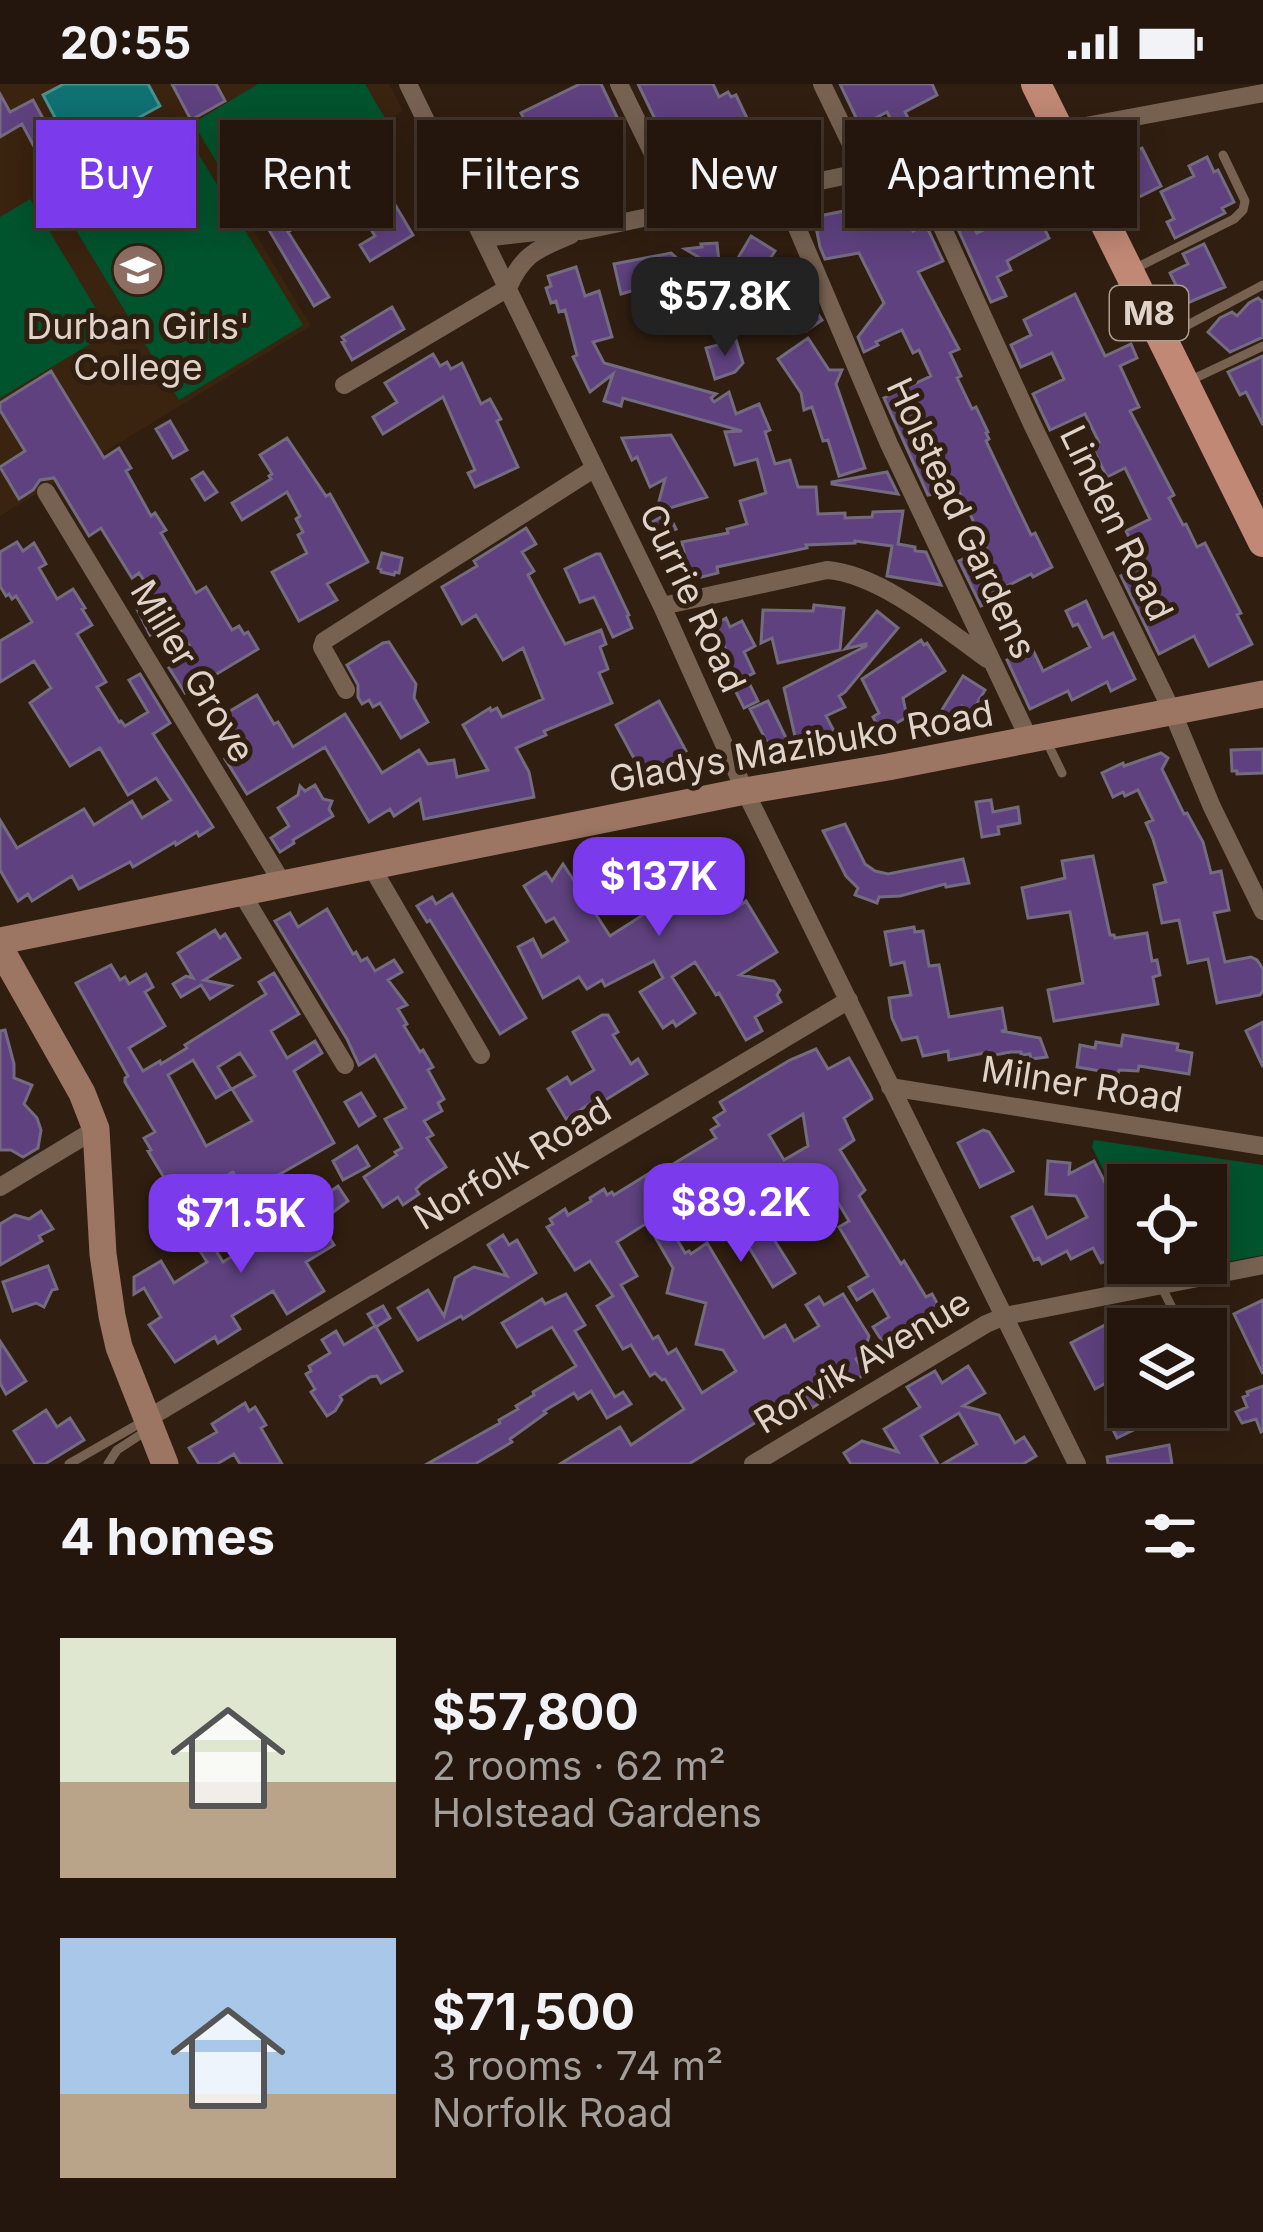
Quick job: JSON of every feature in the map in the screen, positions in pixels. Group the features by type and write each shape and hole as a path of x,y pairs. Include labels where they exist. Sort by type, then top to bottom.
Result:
{"main road":[{"name":"M8","path":"1036,84 1054,120"},
{"name":"M8","path":"1107,228 1263,542"}],"street":[{"name":"Currie Road","path":"408,84 662,607 745,791 1077,1464"},
{"path":"620,84 647,140"},
{"path":"822,84 845,131"},
{"path":"1112,120 1255,90"},
{"path":"484,238 580,231 647,218"},
{"name":"Holstead Gardens","path":"797,228 889,444 993,663 1037,739"},
{"name":"Linden Road","path":"943,228 1263,910"},
{"path":"344,385 508,288 521,261 580,231"},
{"path":"346,690 322,647 324,641 595,468"},
{"name":"Miller Grove","path":"46,493 284,884"},
{"path":"662,607 827,570 842,571 883,588 993,663"},
{"name":"Gladys Mazibuko Road","path":"0,944 745,791 1263,694"},
{"path":"371,866 481,1054"},
{"path":"241,892 346,1065"},
{"path":"0,944 82,1093 96,1129 103,1254 112,1316 119,1347 164,1464"},
{"name":"Norfolk Road","path":"149,1424 849,1000"},
{"name":"Milner Road","path":"890,1087 1263,1146"},
{"path":"0,1187 96,1129"},
{"name":"Rorvik Avenue","path":"753,1464 1005,1316 1263,1265"}],"lane":[{"path":"1129,272 1234,219 1243,210 1245,201 1223,155"},
{"path":"1162,338 1263,285"},
{"path":"1184,384 1263,346"},
{"path":"1037,739 1061,773"},
{"path":"1160,1285 1172,1308"},
{"path":"69,1464 149,1424"},
{"path":"108,1464 116,1450 149,1424"}],"shaded area":[{"name":"Durban Girls' College","path":"0,84 389,84 403,111 389,120 220,120 220,228 252,228 311,326 0,516"}],"green space":[{"path":"258,84 365,84 386,120 220,120 220,168 196,121"},
{"path":"196,150 220,189 220,228 244,228 303,325 179,400 75,228 196,228"},
{"path":"30,199 36,209 36,228 47,228 110,332 0,398 0,217"},
{"path":"1094,1140 1263,1165 1263,1255 1227,1262 1227,1164 1107,1164 1107,1177 1092,1147"}],"water":[{"path":"64,84 148,84 160,106 134,120 56,120 43,95"}],"building":[{"path":"172,84 216,84 225,101 191,120"},
{"path":"580,84 601,84 617,117 517,120 523,117 521,113"},
{"path":"638,84 713,84 719,97 728,92 731,97 736,95 748,120 655,120"},
{"path":"840,84 932,84 937,95 905,112 909,120 891,120 887,112 872,120 857,120"},
{"path":"0,94 10,112 33,100 44,120 36,120 36,150 22,124 0,137"},
{"path":"1142,148 1161,186 1137,198 1137,150"},
{"path":"1207,157 1234,202 1222,208 1225,213 1175,238 1167,222 1174,219 1161,192 1194,176 1189,166"},
{"path":"393,201 413,235 370,261 360,245 375,236 370,228 393,228"},
{"path":"845,211 845,228 927,228 943,261 918,272 959,349 950,353 961,376 957,378 988,432 986,441 1031,535 1035,533 1052,567 991,594 993,600 981,606 959,561 986,548 958,490 928,495 884,398 931,376 919,350 913,353 902,330 864,352 858,337 884,303 859,253 825,259 816,228 821,228 821,216"},
{"path":"268,228 294,228 288,232 329,297 314,306"},
{"path":"958,228 975,228 977,233 988,228 1044,228 1049,238 1007,261 1011,270 997,277 1006,296 991,302"},
{"path":"751,236 775,251 751,289 728,275"},
{"path":"717,243 720,270 685,249 701,244"},
{"path":"1204,244 1225,287 1185,304 1170,273 1188,264 1183,254"},
{"path":"671,253 704,282 687,284 692,324 656,329 645,287 621,294 614,264"},
{"path":"576,267 585,296 599,291 612,337 593,342 604,363 716,394 711,398 714,402 729,392 736,414 759,404 770,430 765,432 775,464 790,460 798,487 816,487 818,514 845,513 845,518 903,511 898,544 926,552 941,585 887,576 892,546 855,541 806,545 717,567 718,573 690,580 682,542 728,533 727,529 747,524 740,501 766,493 757,459 735,465 725,432 742,431 623,398 621,406 604,401 613,374 590,392 573,357 577,355 565,310 559,312 556,301 551,303 546,288 551,286 548,276"},
{"path":"719,290 729,319 708,322"},
{"path":"1075,294 1105,356 1131,344 1137,358 1120,366 1139,407 1130,411 1174,495 1169,498 1183,525 1197,547 1205,543 1241,613 1237,615 1252,644 1209,666 1194,636 1159,654 1121,576 1142,565 1126,531 1150,519 1125,468 1107,477 1091,445 1099,442 1085,414 1050,430 1033,394 1064,379 1052,353 1021,367 1011,345 1031,335 1024,320"},
{"path":"1258,298 1263,302 1263,337 1230,352 1208,332 1220,318 1232,312 1237,316"},
{"path":"392,307 404,329 352,360 342,337"},
{"path":"813,307 822,320 806,331 797,318"},
{"path":"808,338 829,370 842,370 836,384 865,468 839,476 812,407 804,410 801,393 778,359"},
{"path":"736,340 743,363 735,372 715,379 706,348"},
{"path":"433,354 440,366 447,362 451,369 462,363 481,404 490,399 518,467 475,487 468,473 475,470 443,397 383,434 373,417 397,402 385,383"},
{"path":"1263,356 1263,425 1246,392 1240,395 1228,372"},
{"path":"51,371 104,458 119,448 131,468 126,471 151,516 155,513 166,530 161,533 196,593 206,587 232,630 239,626 244,634 248,632 258,649 185,693 169,668 193,652 174,620 150,635 137,609 155,598 139,573 132,578 101,528 89,536 54,478 40,480 19,499 0,467 25,451 0,403"},
{"path":"170,421 187,450 173,458 156,429"},
{"path":"671,435 707,497 656,512 665,479 650,487 622,438"},
{"path":"287,438 326,496 330,494 368,562 327,584 337,600 299,621 272,572 307,553 298,535 303,532 296,519 300,516 287,492 242,520 232,503 271,479 260,455"},
{"path":"203,472 217,492 205,500 192,479"},
{"path":"887,472 898,494 832,484 832,482"},
{"path":"668,513 676,529 660,537 652,522"},
{"path":"526,528 536,544 522,552 534,571 528,575 565,644 601,630 606,644 600,647 608,669 599,673 612,703 516,748 529,772 534,797 424,819 420,799 394,816 390,809 369,822 325,747 247,794 225,759 242,749 225,714 257,695 293,747 345,714 382,773 419,750 428,764 454,760 457,777 488,770 463,725 490,708 497,708 502,717 543,699 523,648 503,660 476,615 462,624 442,587"},
{"path":"17,542 23,551 34,543 46,564 39,568 57,599 73,589 85,608 92,625 77,634 106,682 97,687 125,726 148,712 129,680 140,674 170,723 153,734 213,827 79,889 72,876 32,901 28,894 18,901 0,870 0,820 17,848 84,809 94,825 132,801 142,818 171,800 156,778 128,795 100,748 70,766 30,703 51,688 34,661 0,682 0,641 32,622 16,596 6,596 0,586 0,552"},
{"path":"382,553 402,558 399,573 381,572"},
{"path":"596,554 632,628 613,637 594,597 580,602 565,569"},
{"path":"1086,601 1103,638 1113,633 1135,679 1111,691 1107,682 1072,700 1068,691 1030,709 1007,660 1032,648 1043,671 1090,647 1066,611"},
{"path":"814,605 844,608 840,650 778,663 772,638 761,643 763,610 813,611"},
{"path":"877,611 898,628 839,696 845,707 826,716 835,733 809,751 802,738 796,741 784,688 866,646 845,649"},
{"path":"726,618 730,627 742,621 755,646 744,652 754,673 746,677 758,701 744,708 722,664 731,659 713,625"},
{"path":"921,640 945,671 903,698 907,717 881,732 873,717 879,713 862,679"},
{"path":"389,642 416,684 414,698 428,722 401,738 380,703 373,707 369,700 362,704 347,665"},
{"path":"963,676 985,690 972,712 962,706 953,721 940,713"},
{"path":"659,701 686,751 643,775 616,725"},
{"path":"768,701 789,744 772,752 750,709"},
{"path":"1263,749 1263,773 1232,771 1231,750"},
{"path":"1161,753 1168,758 1162,769 1203,842 1211,873 1221,871 1229,910 1214,913 1225,962 1257,960 1263,969 1260,995 1217,1003 1208,959 1188,963 1179,920 1162,923 1154,885 1166,882 1146,823 1153,820 1138,790 1113,797 1102,773"},
{"path":"315,785 323,799 332,801 333,816 280,852 271,838 289,826 278,808 298,795 300,786 305,791"},
{"path":"991,800 993,812 1018,807 1020,823 998,827 999,834 982,837 976,802"},
{"path":"845,824 865,864 875,871 888,874 963,859 969,883 879,897 877,903 855,895 858,888 846,876 823,831"},
{"path":"683,844 691,847 710,879 716,875 736,908 746,901 777,952 740,975 774,981 780,990 781,1002 755,1017 762,1031 746,1040 695,962 672,977 695,1013 676,1026 673,1021 663,1028 640,992 663,978 654,961 605,986 602,980 587,989 579,977 543,998 518,947 533,939 542,957 568,941 554,918 546,922 524,886 546,872 552,881 563,864 610,936 646,913 619,867 643,853 649,862"},
{"path":"1093,856 1110,935 1147,933 1160,975 1153,977 1158,1004 1054,1021 1048,990 1083,983 1070,912 1028,918 1022,888 1065,878 1062,861"},
{"path":"452,894 526,1018 500,1034 417,906 432,897 436,904"},
{"path":"327,909 361,961 367,958 375,971 394,960 402,972 388,980 407,1005 398,1009 404,1026 433,1067 428,1070 444,1099 438,1103 442,1111 424,1121 433,1135 427,1138 446,1167 422,1183 416,1189 419,1194 403,1205 398,1197 383,1207 364,1177 402,1148 385,1119 406,1108 375,1055 359,1065 275,921 290,913 298,927"},
{"path":"914,927 915,932 923,931 929,966 939,965 949,1017 1002,1008 1006,1030 1001,1031 1040,1038 1047,1057 1031,1059 1021,1052 989,1056 989,1052 949,1060 948,1051 923,1056 917,1037 902,1040 889,998 911,995 904,962 891,965 885,932"},
{"path":"215,930 220,938 225,934 240,958 204,980 231,986 210,999 201,985 181,997 173,984 186,976 193,978 178,953"},
{"path":"111,965 120,980 125,977 129,984 146,974 153,987 145,992 165,1026 129,1048 143,1071 187,1048 185,1045 266,994 259,982 274,973 299,1014 271,1031 287,1058 315,1041 322,1053 294,1071 334,1143 268,1181 270,1185 246,1195 233,1172 209,1186 214,1200 195,1207 197,1213 165,1224 158,1204 167,1200 164,1191 171,1189 144,1138 155,1132 76,983","holes":["240,1053 255,1076 232,1089 252,1121 206,1146 168,1075 193,1060 216,1098 231,1089 218,1067"]},
{"path":"608,1015 618,1032 613,1035 631,1064 638,1059 647,1074 566,1119 548,1089 567,1077 571,1084 594,1070 573,1032"},
{"path":"1263,1022 1263,1067 1246,1031"},
{"path":"5,1030 14,1078 32,1085 24,1104 41,1130 38,1148 23,1157 0,1150 0,1031"},
{"path":"1123,1035 1178,1044 1177,1050 1192,1053 1189,1074 1139,1066 1138,1071 1119,1070 1118,1074 1077,1067 1080,1045 1121,1046"},
{"path":"816,1049 828,1069 849,1058 872,1099 844,1118 854,1140 840,1150 865,1190 859,1196 901,1264 904,1261 926,1297 932,1294 946,1319 887,1349 873,1327 889,1317 873,1290 857,1300 849,1287 868,1276 839,1227 849,1221 834,1196 805,1214 809,1220 775,1241 795,1273 773,1287 730,1216 714,1227 688,1194 661,1212 685,1253 707,1243 764,1338 785,1325 794,1341 819,1326 806,1305 819,1297 824,1305 843,1294 869,1336 864,1354 856,1359 865,1374 812,1408 803,1393 689,1464 560,1464 620,1427 631,1445 684,1409 665,1379 655,1373 650,1376 631,1345 623,1349 597,1306 613,1296 590,1261 575,1270 547,1227 553,1224 550,1219 565,1209 568,1215 604,1189 607,1195 614,1195 716,1138 711,1130 719,1125 714,1118 725,1111 720,1102","holes":["803,1114 808,1146 784,1160 769,1135","647,1223 673,1268 667,1293 706,1303 696,1344 723,1350 736,1371 702,1393 676,1349 668,1354 658,1336 653,1339 621,1285 637,1276 617,1242"]},
{"path":"361,1093 375,1116 359,1126 345,1102"},
{"path":"983,1130 989,1132 1013,1171 980,1187 958,1143"},
{"path":"357,1146 369,1166 343,1180 333,1161"},
{"path":"1048,1161 1070,1163 1069,1174 1094,1161 1107,1186 1107,1261 1101,1263 1093,1248 1071,1259 1067,1251 1042,1264 1039,1258 1034,1260 1012,1217 1032,1207 1047,1238 1087,1217 1076,1196 1046,1194"},
{"path":"338,1186 348,1201 320,1222 334,1245 306,1262 324,1291 287,1314 273,1291 232,1316 240,1329 218,1343 215,1337 175,1362 149,1325 161,1317 144,1288 134,1294 134,1277 161,1261 174,1283 207,1262 197,1246 209,1239 223,1262 249,1246 242,1234 252,1228 245,1218 279,1198 290,1215"},
{"path":"41,1211 53,1229 39,1236 42,1241 0,1265 0,1224 15,1215 29,1219"},
{"path":"503,1235 509,1245 517,1240 536,1273 463,1319 418,1340 398,1308 428,1290 444,1316 455,1278 474,1267 507,1276 488,1245"},
{"path":"48,1266 57,1289 44,1307 36,1303 13,1311 3,1282"},
{"path":"566,1294 585,1325 575,1331 615,1397 623,1392 631,1404 607,1418 591,1391 578,1399 574,1393 544,1411 512,1442 475,1464 427,1464 500,1423 533,1392 576,1366 552,1327 517,1347 502,1323 542,1299 545,1304"},
{"path":"1263,1300 1263,1374 1234,1314"},
{"path":"383,1306 390,1318 376,1327 402,1371 381,1383 377,1376 370,1377 340,1396 335,1411 327,1416 306,1374 311,1371 309,1366 330,1353 322,1340 336,1331 344,1345 375,1326 368,1314"},
{"path":"1107,1324 1107,1382 1095,1389 1071,1343"},
{"path":"0,1341 26,1381 6,1394 0,1383"},
{"path":"968,1366 985,1393 963,1406 999,1415 1015,1443 1024,1437 1036,1456 1023,1464 943,1464 977,1444 959,1413 921,1436 938,1464 851,1464 844,1453 862,1441 898,1452 884,1429 920,1407 907,1387 935,1371 942,1383"},
{"path":"1263,1386 1261,1432 1256,1419 1242,1423 1236,1412 1247,1407 1243,1397 1247,1392"},
{"path":"245,1403 249,1411 255,1407 266,1425 261,1428 282,1464 240,1464 234,1454 217,1464 199,1464 189,1448 217,1432 212,1424"},
{"path":"46,1410 57,1427 70,1418 84,1440 45,1464 35,1464 14,1431"},
{"path":"1112,1428 1138,1428 1117,1438"},
{"path":"1169,1445 1172,1464 1108,1464 1107,1457"}],"place":[{"name":"Durban Girls' College","path":"138,270"}]}
